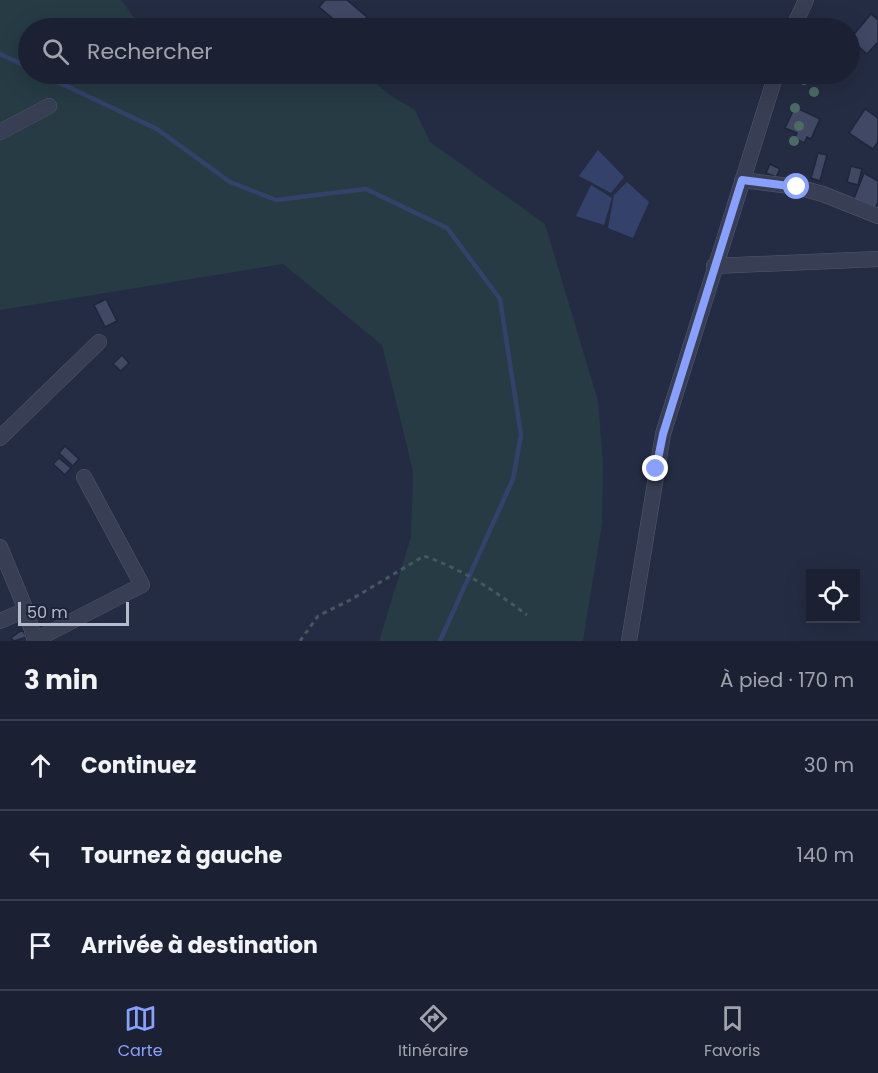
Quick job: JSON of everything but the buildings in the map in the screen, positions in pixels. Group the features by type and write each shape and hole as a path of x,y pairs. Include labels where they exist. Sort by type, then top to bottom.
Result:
{"street":[{"path":"798,18 806,0"},
{"path":"629,641 663,434 714,266 774,84"},
{"path":"0,132 50,106"},
{"path":"742,180 797,187 823,194 878,216"},
{"path":"714,266 858,262 878,259"},
{"path":"0,438 99,342"},
{"path":"0,547 26,610 35,640 142,585 84,477"},
{"path":"0,621 26,610"}],"path":[{"path":"300,641 318,616 352,600 424,556 449,565 468,578 489,586 527,615"}],"shaded area":[{"path":"0,0 121,0 134,18 18,18 18,84 377,84 415,110 430,142 545,224 598,401 603,463 602,524 583,641 379,641 411,537 413,471 382,345 283,264 0,310"}],"water":[{"path":"598,150 624,177 611,193 579,176"},
{"path":"627,182 649,202 633,238 608,228 614,195"},
{"path":"591,185 612,198 604,225 576,216"}],"waterway":[{"path":"0,54 18,62"},
{"path":"62,84 157,129 230,182 276,200 366,189 447,228 500,299 521,435 513,479 440,641"}],"route":[{"path":"656,469 663,434 742,180 797,187"}]}
